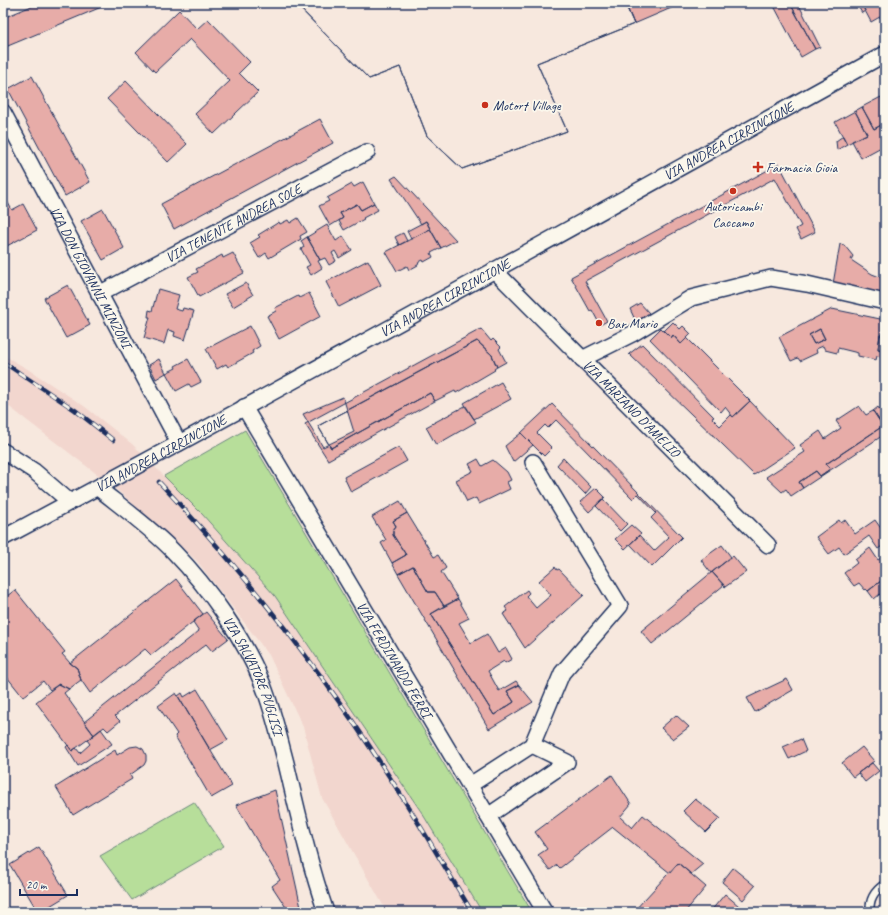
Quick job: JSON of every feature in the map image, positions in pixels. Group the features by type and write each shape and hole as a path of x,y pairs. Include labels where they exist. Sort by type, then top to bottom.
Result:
{"street":[{"name":"VIA ANDREA CIRRINCIONE","path":"3,538 98,488 885,54"},
{"name":"VIA DON GIOVANNI MINZONI","path":"3,112 179,443"},
{"name":"VIA TENENTE ANDREA SOLE","path":"99,294 367,152"},
{"name":"VIA MARIANO D'AMELIO","path":"494,270 768,545"},
{"path":"582,359 632,334 691,298 771,278 806,284 885,302"},
{"name":"VIA FERDINANDO FERRI","path":"244,407 545,912"},
{"path":"3,451 34,472 70,502"},
{"path":"470,785 532,745 562,672 620,606 533,462"},
{"name":"VIA SALVATORE PUGLISI","path":"98,488 174,552 206,589 246,648 263,685 278,734 316,882 326,912"},
{"path":"488,816 567,762 532,745"}],"lane":[{"path":"870,912 870,901 876,889 885,884"}],"shaded area":[{"path":"3,355 26,368 84,406 132,444 202,514 275,596 422,813 482,912 387,912 322,798 303,727 269,655 197,561 115,488 3,402"}],"green space":[{"path":"245,430 532,912 482,912 422,813 275,596 202,514 164,476"},
{"path":"194,802 224,846 132,900 100,856"}],"building":[{"path":"39,3 111,3 3,48 3,18"},
{"name":"Motort Village","path":"295,3 625,3 634,24 537,63 567,131 462,169 427,136 400,67 369,79"},
{"name":"Motort Village","path":"295,3 625,3 634,24 537,63 567,131 462,169 427,136 400,67 369,79"},
{"path":"625,3 683,3 634,24"},
{"path":"780,3 790,3 815,49 801,57 774,6"},
{"path":"790,3 798,3 820,47 815,49"},
{"path":"861,3 885,3 885,14 871,22"},
{"path":"862,5 865,11 862,13 859,8"},
{"path":"179,10 197,29 208,19 250,62 239,73 258,92 214,134 195,114 230,81 190,39 155,72 136,52"},
{"path":"32,76 90,182 65,196 8,89"},
{"path":"126,81 187,144 168,162 107,99"},
{"path":"881,97 885,104 885,123 874,129 862,107"},
{"path":"862,107 874,129 885,123 885,145 861,158 852,141 867,134 855,111"},
{"path":"855,111 867,134 847,144 835,122"},
{"path":"320,119 333,143 174,229 161,204"},
{"path":"843,136 847,144 837,150 836,141"},
{"path":"779,164 815,232 801,239 796,229 801,226 775,178 585,281 607,321 600,325 592,310 590,311 571,277"},
{"path":"396,176 456,240 441,248 426,221 421,224 391,179"},
{"path":"363,182 374,203 361,210 357,204 340,213 343,218 330,226 319,206 329,201 327,198 352,184 354,187"},
{"path":"3,194 12,210 23,204 37,230 3,248"},
{"path":"885,201 885,212 881,204"},
{"path":"374,203 378,210 344,230 339,221 343,218 340,213 357,204 361,210"},
{"path":"103,209 124,248 103,260 81,221"},
{"path":"298,218 307,232 300,236 301,239 269,258 266,253 259,258 250,243 260,237 258,235 279,222 280,224 288,220 290,223"},
{"path":"426,221 430,229 411,239 407,231"},
{"path":"327,225 336,241 343,236 352,250 339,258 335,251 332,253 336,261 329,265 325,258 320,260 307,237"},
{"path":"430,229 441,248 431,253 433,257 424,262 423,260 419,262 418,265 409,270 407,266 397,271 386,252"},
{"path":"403,233 407,241 399,245 395,237"},
{"path":"307,237 320,260 318,261 322,268 311,275 306,267 310,265 301,249 304,247 301,241"},
{"path":"840,244 844,245 853,256 851,260 872,274 885,279 885,295 833,284"},
{"path":"233,253 244,273 199,297 188,277 198,272 196,269 222,255 223,258"},
{"path":"368,260 381,285 339,307 326,282"},
{"path":"246,283 253,295 233,307 225,294"},
{"path":"68,285 90,325 66,338 44,298"},
{"path":"158,289 179,295 175,309 182,311 183,308 194,311 185,340 174,336 175,332 168,330 164,344 144,338 150,317 148,317 149,310 152,311"},
{"path":"309,293 321,316 279,339 267,316 276,311 275,308 298,296 299,298"},
{"path":"640,303 649,313 636,322 630,309"},
{"path":"832,309 885,320 885,335 880,335 878,349 885,350 885,358 877,356 876,360 858,356 858,353 838,348 837,353 825,350 823,346 816,349 817,353 800,361 798,358 791,361 779,337","holes":["820,329 825,339 814,344 809,335"]},
{"path":"673,322 680,329 683,326 691,334 681,344 673,335 671,338 664,331"},
{"path":"250,326 260,346 252,351 253,353 228,367 226,364 217,369 206,349"},
{"path":"661,328 671,338 673,335 681,344 687,338 750,401 733,417 725,407 721,412 650,339"},
{"path":"481,329 491,341 493,339 501,347 499,349 506,362 497,367 492,355 477,341 318,426 331,448 430,393 435,401 328,460 305,424"},
{"path":"820,329 825,339 814,344 809,335"},
{"path":"880,335 885,335 885,350 878,349"},
{"path":"477,341 492,355 497,367 494,369 495,370 456,393 455,391 435,401 430,393 331,448 318,426"},
{"path":"642,344 714,417 712,418 720,426 731,415 733,417 750,401 795,448 754,475 629,354"},
{"path":"159,359 166,373 156,379 149,365"},
{"path":"188,359 201,382 191,387 189,384 176,391 166,373"},
{"path":"501,382 511,399 474,419 464,403"},
{"path":"343,397 354,432 323,447 303,414"},
{"path":"552,404 682,537 652,567 630,544 639,535 654,551 669,537 651,518 656,513 638,494 633,499 556,420 548,428 545,425 537,433 552,448 544,456 521,433"},
{"path":"465,406 476,422 436,445 426,427"},
{"path":"859,406 866,415 873,411 883,426 826,464 830,469 820,476 816,471 799,482 803,488 791,496 786,489 782,492 766,477 805,452 800,445 820,431 825,439 841,428 836,421"},
{"path":"878,407 885,418 885,434 803,488 799,482 816,471 820,476 830,469 826,464 883,426 873,411"},
{"path":"521,433 533,445 513,462 505,446"},
{"path":"399,447 407,461 351,492 344,477"},
{"path":"563,458 591,487 585,494 557,465"},
{"path":"478,459 482,466 493,460 507,472 511,480 507,482 510,489 479,504 476,498 467,502 456,480 473,471 469,464"},
{"path":"596,488 605,497 589,512 580,502"},
{"path":"603,499 627,524 620,531 596,506"},
{"path":"400,501 407,513 393,521 396,526 393,530 393,535 406,555 392,563 381,543 386,540 372,517"},
{"path":"407,513 434,557 438,555 446,568 441,572 458,599 444,606 435,592 428,592 413,566 398,574 392,563 406,555 393,535 393,530 396,526 393,521"},
{"path":"839,520 841,523 845,520 855,534 875,520 885,534 885,544 878,549 869,536 844,554 839,547 829,554 816,537"},
{"path":"631,525 641,534 625,549 615,539"},
{"path":"722,545 731,557 711,573 701,560"},
{"path":"870,548 878,560 884,556 883,554 885,553 885,578 868,591 866,589 865,590 859,583 854,586 844,573 857,563 855,560"},
{"path":"733,556 746,572 725,587 712,572"},
{"path":"413,566 428,592 435,592 444,606 431,614 494,715 514,702 507,691 519,685 533,702 489,729 398,574"},
{"path":"555,567 557,570 559,569 584,595 525,648 503,614 508,611 505,607 527,590 529,593 526,596 536,608 551,595 539,581"},
{"path":"712,572 724,585 652,644 641,631"},
{"path":"885,578 885,590 874,599 868,591"},
{"path":"176,579 203,614 151,655 145,649 90,693 81,680 77,668 70,663"},
{"path":"15,590 65,652 62,654 77,668 81,680 69,689 59,684 50,690 43,681 23,697 3,672 3,599"},
{"path":"458,599 469,618 459,623 471,643 487,634 498,653 506,648 512,659 505,663 504,661 488,671 499,691 516,681 519,685 507,691 514,702 494,715 431,614"},
{"path":"206,612 228,639 212,651 206,644 115,716 120,721 108,731 104,727 94,735 84,722 199,631 193,622"},
{"path":"787,679 793,690 755,712 747,698"},
{"path":"59,684 69,689 64,693 94,735 72,751 36,702"},
{"path":"197,689 228,740 210,750 178,696 182,693 184,697"},
{"path":"176,693 232,786 211,798 175,736 177,734 158,706"},
{"path":"676,715 689,727 673,739 661,728"},
{"path":"101,729 112,744 78,766 66,747 68,745 72,751 76,748 80,753 90,744 87,740"},
{"path":"801,739 806,751 789,759 783,747"},
{"path":"137,746 143,749 146,755 146,761 144,765 130,775 132,779 73,815 56,787 115,750 117,755 130,747"},
{"path":"862,747 874,761 853,777 842,763"},
{"path":"872,763 879,771 865,782 858,773"},
{"path":"612,775 631,804 620,817 632,828 643,815 703,864 691,874 678,863 670,873 613,827 560,868 557,865 550,870 538,855 547,849 535,832"},
{"path":"275,790 302,912 289,912 272,886 280,880 236,805"},
{"path":"695,799 720,818 706,832 683,811"},
{"path":"39,847 68,895 38,912 10,865"},
{"path":"678,863 706,887 685,912 633,912"},
{"path":"733,868 755,886 743,900 722,882"},
{"path":"725,894 746,912 710,912"}],"railway":[{"path":"3,362 75,410 113,440"},
{"path":"159,482 250,585 334,694 396,787 472,912"}],"place":[{"name":"Motort Village","path":"485,105"},
{"name":"Farmacia Gioia","path":"758,167"},
{"name":"Autoricambi Caccamo","path":"733,191"},
{"name":"Bar Mario","path":"599,323"}]}
